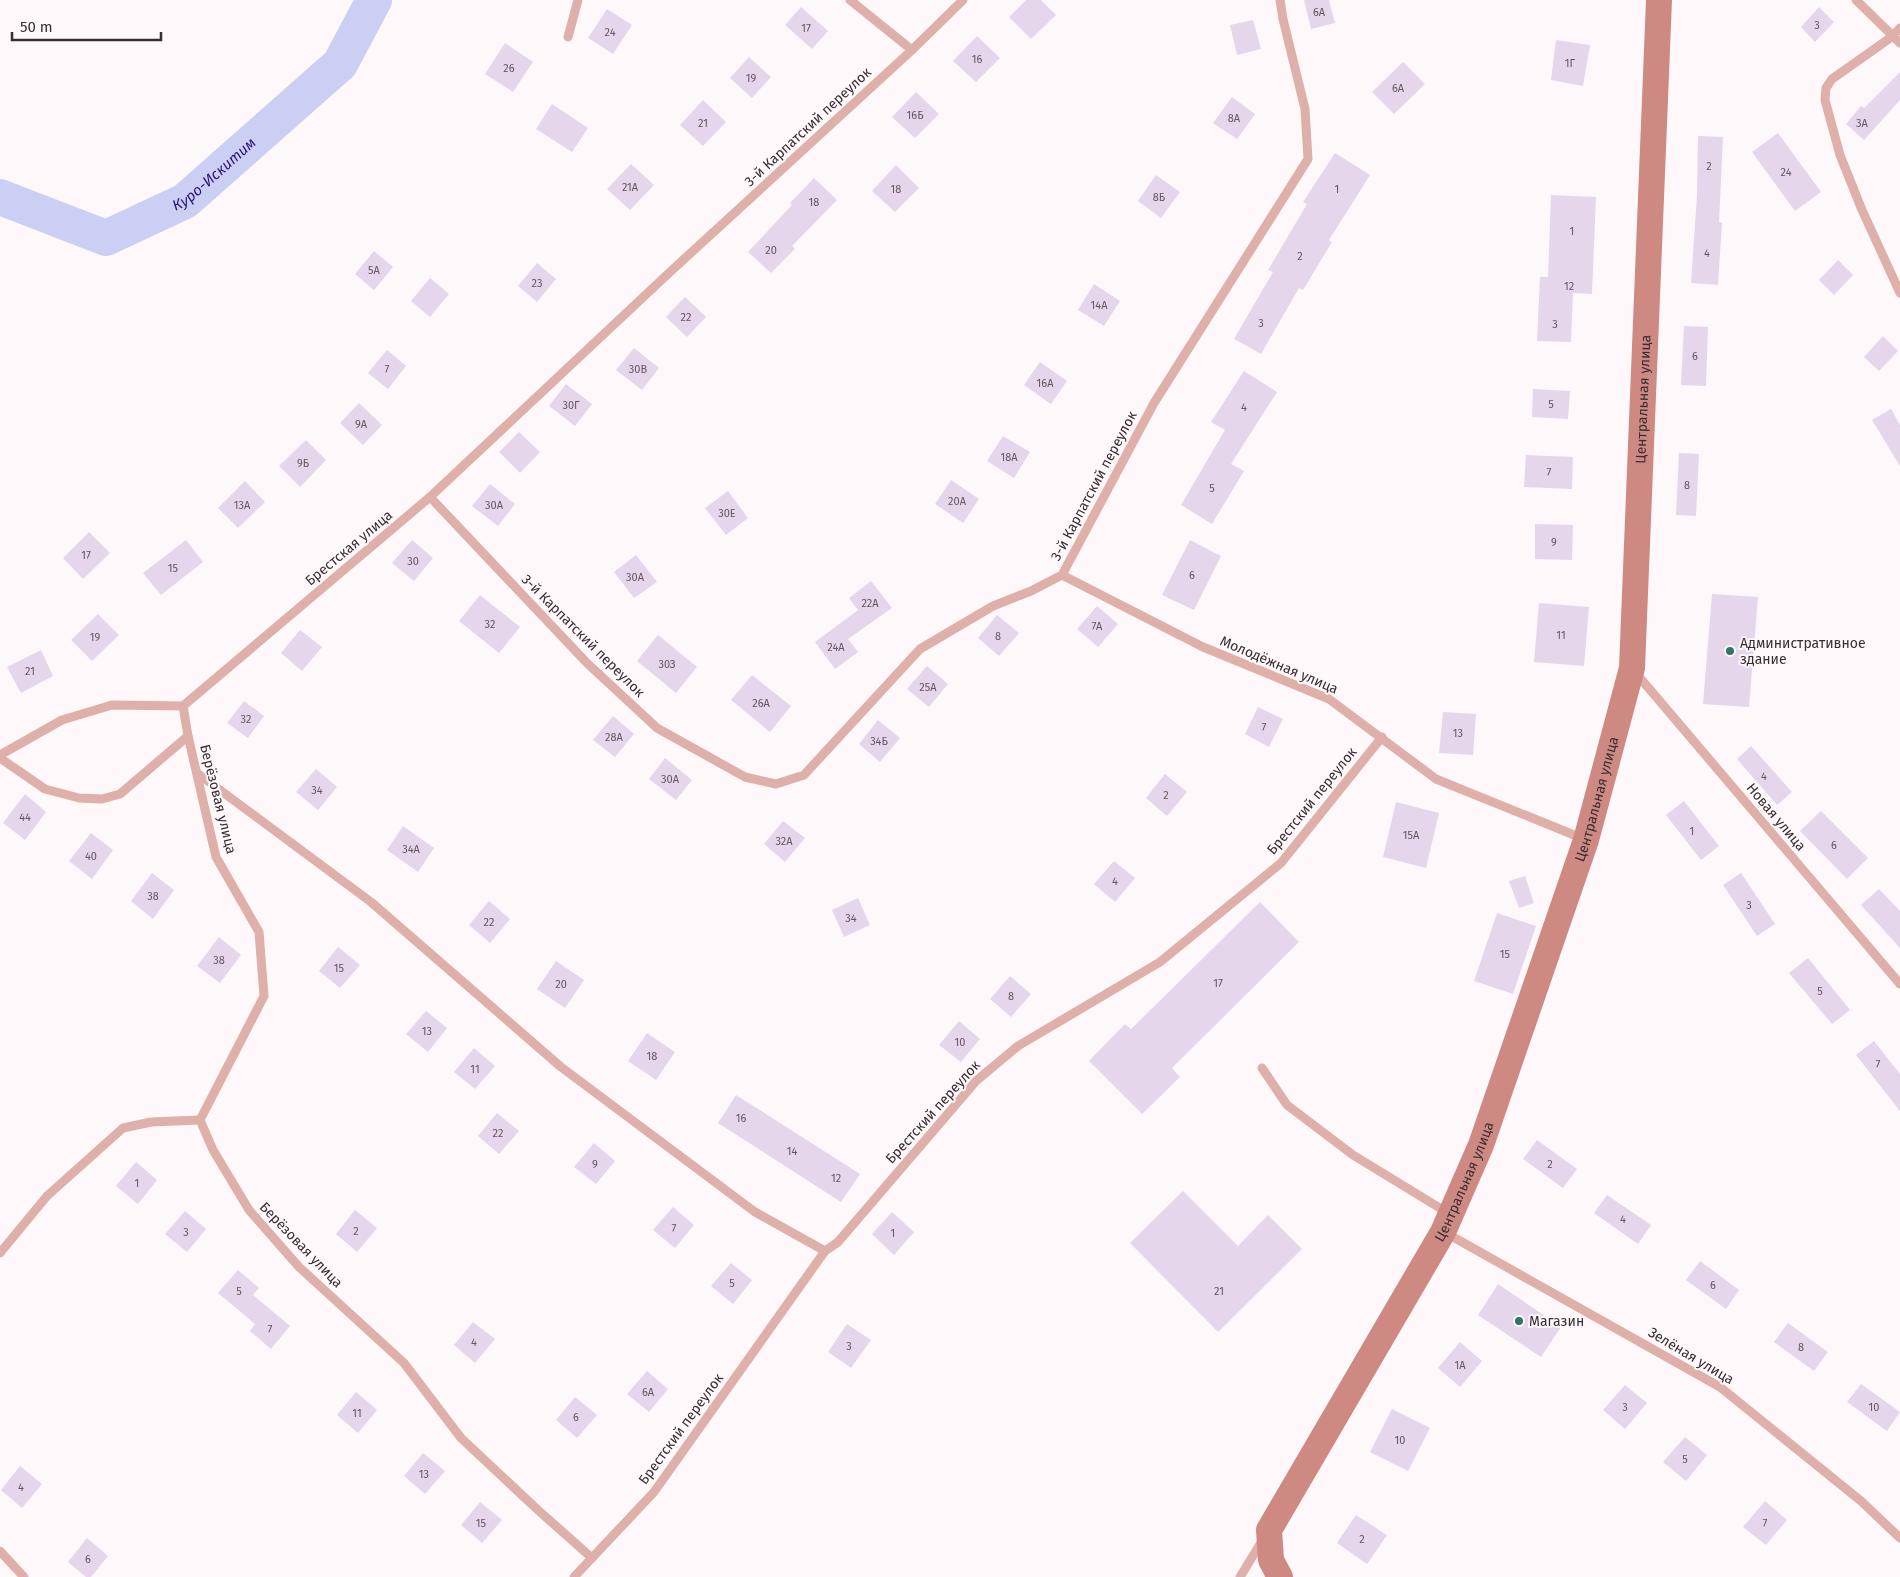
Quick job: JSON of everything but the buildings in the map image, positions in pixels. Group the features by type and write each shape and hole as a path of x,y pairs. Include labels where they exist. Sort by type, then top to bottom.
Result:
{"street":[{"name":"Центральная улица","path":"1269,1530 1447,1223 1482,1145 1586,840 1632,668 1659,0"},
{"path":"1269,1530 1271,1560 1280,1577"}],"lane":[{"path":"568,37 578,0"},
{"path":"850,0 912,50"},
{"name":"3-й Карпатский переулок","path":"670,272 912,50 963,0"},
{"name":"3-й Карпатский переулок","path":"430,497 587,663 657,728 746,777 776,784 804,775 920,649 994,606 1031,591 1062,575 1154,403 1308,159 1305,109 1280,0"},
{"path":"1856,0 1900,43"},
{"path":"1900,28 1892,36 1832,79 1826,88 1825,100 1840,155 1862,210 1900,293"},
{"name":"Брестская улица","path":"184,706 430,497 670,272"},
{"name":"Молодёжная улица","path":"1062,575 1203,648 1329,698 1436,779 1491,803 1586,840"},
{"name":"Новая улица","path":"1632,668 1900,984"},
{"path":"184,706 112,705 62,720 0,757 45,789 78,798 102,799 120,794 188,736"},
{"name":"Берёзовая улица","path":"184,706 188,736 216,857 259,932 264,996 200,1120 213,1150 248,1210 300,1267 404,1363 461,1438 592,1558"},
{"name":"Брестский переулок","path":"574,1577 654,1492 824,1251 838,1242 976,1081 1018,1046 1160,962 1281,863 1382,737"},
{"path":"196,773 371,902 561,1067 755,1212 824,1251"},
{"name":"Зелёная улица","path":"1262,1068 1287,1105 1353,1156 1447,1223 1720,1387 1860,1501 1900,1538"},
{"path":"0,1253 47,1196 123,1128 151,1122 200,1120"},
{"path":"1240,1577 1269,1530"},
{"path":"0,1551 24,1577"}],"waterway":[{"name":"Куро-Искитим","path":"0,197 106,238 185,201 340,64 374,0"}],"place":[{"name":"Административное здание","path":"1730,651"},
{"name":"Магазин","path":"1519,1321"}]}
